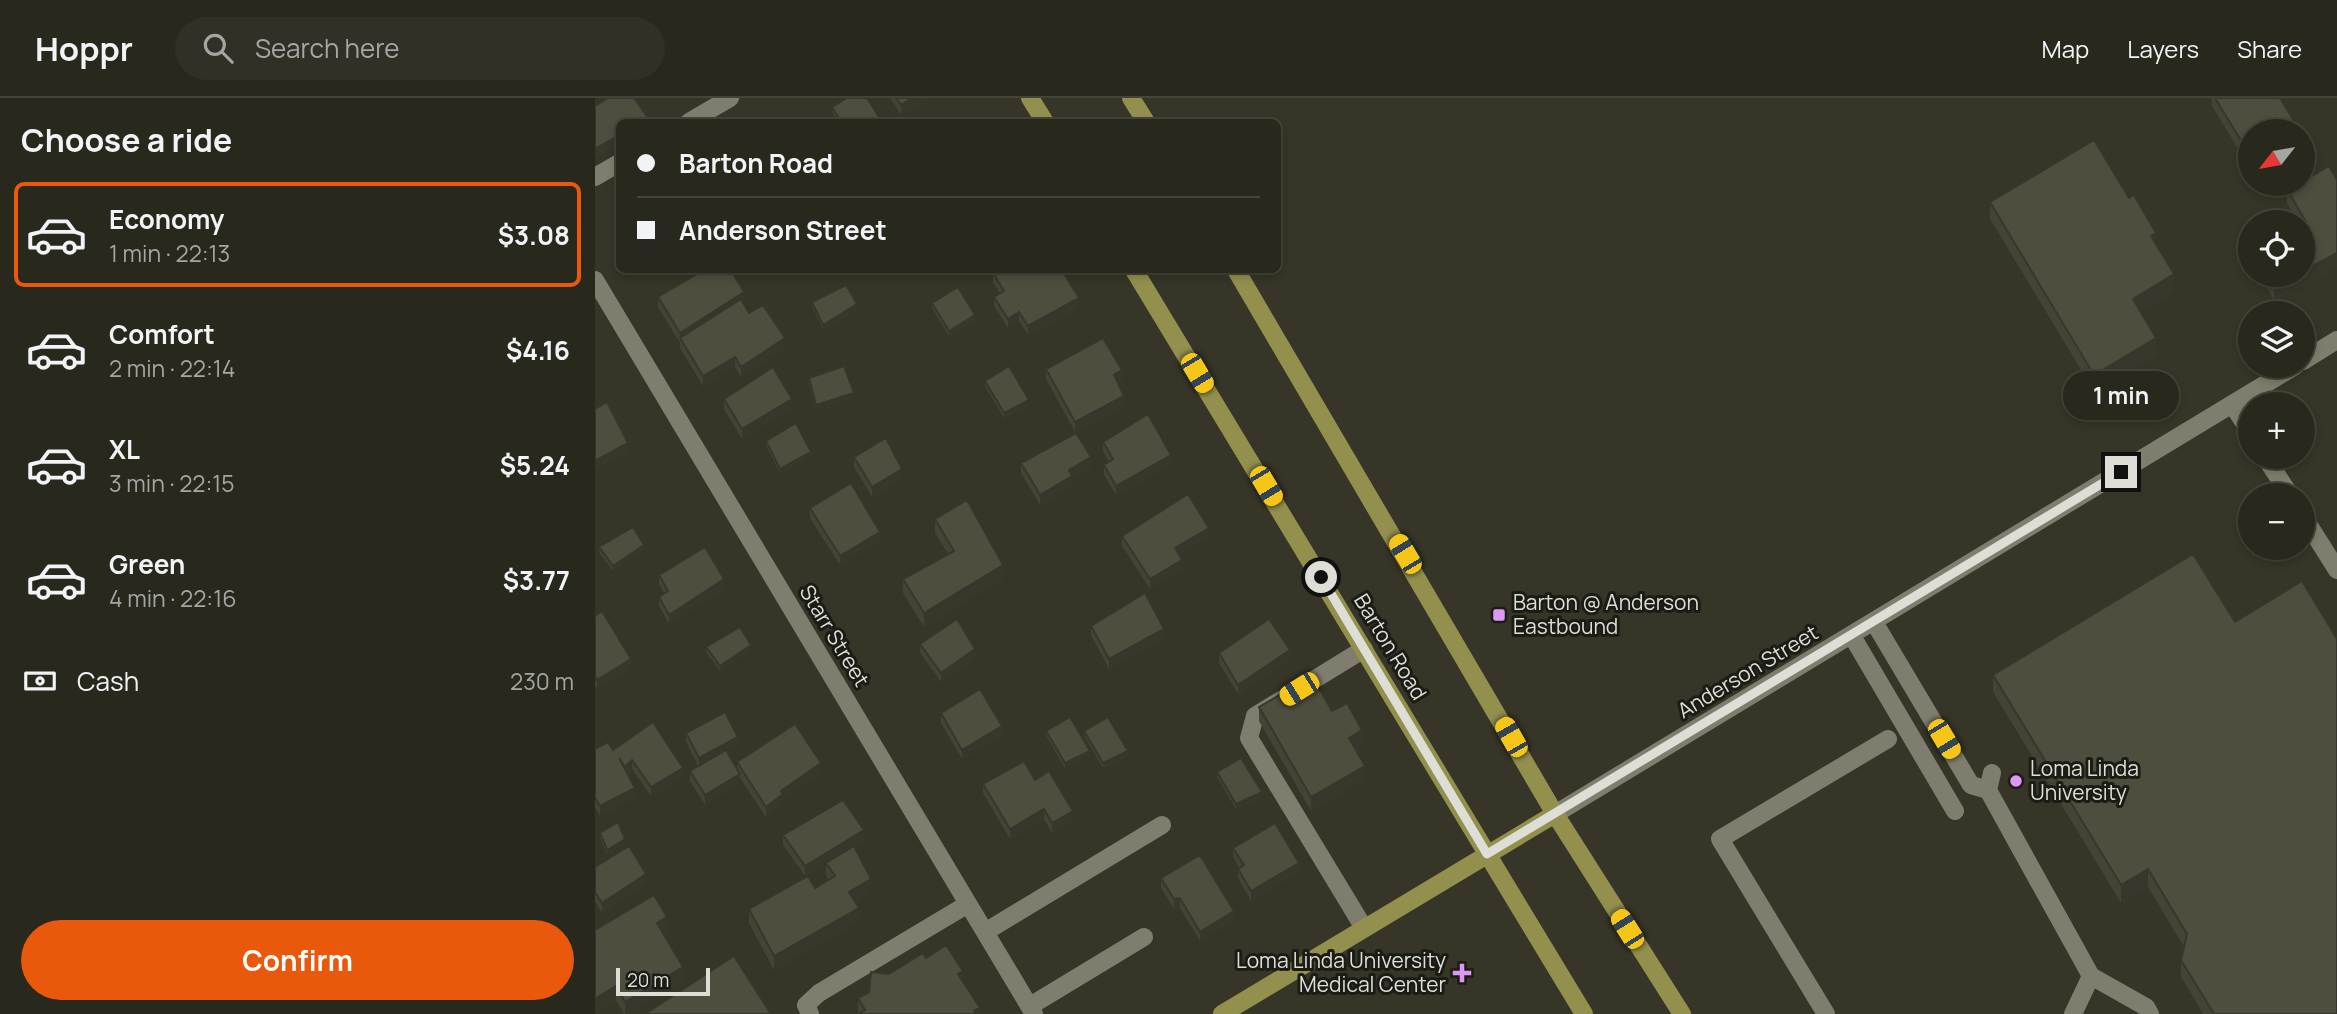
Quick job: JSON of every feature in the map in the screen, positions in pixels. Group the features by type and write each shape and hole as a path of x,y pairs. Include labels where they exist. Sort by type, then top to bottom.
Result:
{"main road":[{"path":"1030,98 1043,119"},
{"path":"1131,98 1144,119"},
{"name":"Barton Road","path":"1136,273 1584,1014"},
{"path":"1238,273 1555,814 1682,1014"},
{"name":"Anderson Street","path":"1221,1014 1555,814"}],"street":[{"path":"694,119 730,98"},
{"path":"595,177 616,165"},
{"name":"Starr Street","path":"595,280 1032,1010"},
{"path":"2315,354 2337,340"},
{"name":"Anderson Street","path":"1555,814 2275,378"},
{"path":"2232,404 2238,413"},
{"path":"2315,535 2337,570"},
{"path":"1874,622 1984,783 2091,976 2146,1007 2150,1014"},
{"path":"1852,636 1955,811"},
{"path":"1364,649 1255,716 1248,738 1364,928"},
{"path":"1825,1014 1720,839 1888,739"},
{"path":"985,932 1162,825"},
{"path":"810,1014 806,1005 819,993 968,904"},
{"path":"1032,1010 1144,937"},
{"path":"2073,1014 2091,976"}],"building":[{"path":"608,98 634,98 648,118 616,119 616,137 595,149 595,106"},
{"path":"847,98 867,98 879,117 839,119 832,107"},
{"path":"896,98 912,98 901,105"},
{"path":"2215,98 2280,98 2293,119 2238,119 2238,136"},
{"path":"2094,140 2129,198 2134,195 2156,233 2151,236 2174,274 2133,299 2156,338 2094,375 1990,202"},
{"path":"2329,166 2337,180 2337,253 2315,265 2315,210 2299,210 2291,196 2315,196 2315,174"},
{"path":"699,273 733,273 744,292 680,333 658,297"},
{"path":"993,273 1064,273 1079,298 1028,326 1019,312 1008,319 994,297 1004,291"},
{"path":"846,285 857,304 823,325 812,302"},
{"path":"958,287 975,315 949,331 932,303"},
{"path":"741,299 749,313 763,305 785,338 741,367 735,357 703,376 680,338"},
{"path":"1103,338 1122,370 1114,375 1124,396 1075,422 1046,369"},
{"path":"844,366 854,393 816,405 809,378"},
{"path":"1009,366 1029,400 1004,413 985,381"},
{"path":"773,367 792,399 742,429 724,399"},
{"path":"607,402 628,443 595,461 595,409"},
{"path":"1148,414 1171,455 1116,486 1104,465 1113,459 1103,442"},
{"path":"796,423 811,452 780,469 766,441"},
{"path":"1076,433 1091,457 1069,470 1072,476 1040,495 1021,463"},
{"path":"886,438 902,469 872,487 854,457"},
{"path":"851,483 880,532 840,556 810,508"},
{"path":"1188,494 1209,528 1175,548 1182,560 1150,579 1122,536"},
{"path":"967,500 1003,565 924,613 903,579 954,551 935,519"},
{"path":"633,527 644,545 613,566 599,547"},
{"path":"705,547 724,579 669,615 659,597 668,591 659,575"},
{"path":"2193,554 2235,622 2302,581 2337,639 2337,1014 2214,1014 2181,960 2187,934 2148,869 2121,885 1993,675"},
{"path":"1145,593 1164,629 1109,659 1091,626"},
{"path":"602,611 631,659 597,680 595,616"},
{"path":"957,619 975,649 941,673 920,644"},
{"path":"1269,619 1290,650 1238,685 1219,653"},
{"path":"740,627 751,645 720,666 706,647"},
{"path":"1312,676 1332,711 1347,703 1362,730 1349,738 1365,766 1311,797 1259,707"},
{"path":"980,689 1002,726 962,750 941,713"},
{"path":"725,712 738,737 699,758 686,733"},
{"path":"1070,717 1090,751 1065,763 1046,731"},
{"path":"1108,717 1128,751 1103,763 1084,731"},
{"path":"653,722 683,768 651,787 632,760 625,767 619,758 635,788 600,806 595,798 595,749 608,742 613,750"},
{"path":"795,724 821,763 781,791 783,794 766,807 737,762"},
{"path":"726,750 740,774 705,795 690,771"},
{"path":"1241,758 1262,792 1236,804 1217,772"},
{"path":"1024,761 1035,780 1049,771 1073,811 1052,823 1044,809 1010,829 983,784"},
{"path":"843,800 864,830 805,866 783,835"},
{"path":"618,822 625,839 607,850 600,833"},
{"path":"1275,823 1299,863 1251,891 1238,869 1244,865 1233,848"},
{"path":"629,846 646,874 602,903 595,892 595,867"},
{"path":"854,846 871,879 849,892 859,908 774,956 749,909 808,876 815,888 835,876 826,863"},
{"path":"1200,855 1234,911 1200,932 1180,898 1174,899 1161,878"},
{"path":"654,895 667,917 657,923 683,967 625,1002 616,986 595,999 595,930"},
{"path":"946,945 963,971 958,974 980,1008 974,1011 976,1014 860,1013 865,1010 858,998 869,992 871,972 889,974 923,953 926,958"},
{"path":"734,956 771,1014 645,1014"}],"place":[{"name":"Barton @ Anderson Eastbound","path":"1499,615"},
{"name":"Loma Linda University","path":"2016,781"},
{"name":"Loma Linda University Medical Center","path":"1462,973"}],"route":[{"path":"1321,577 1487,854 2121,472"}]}
